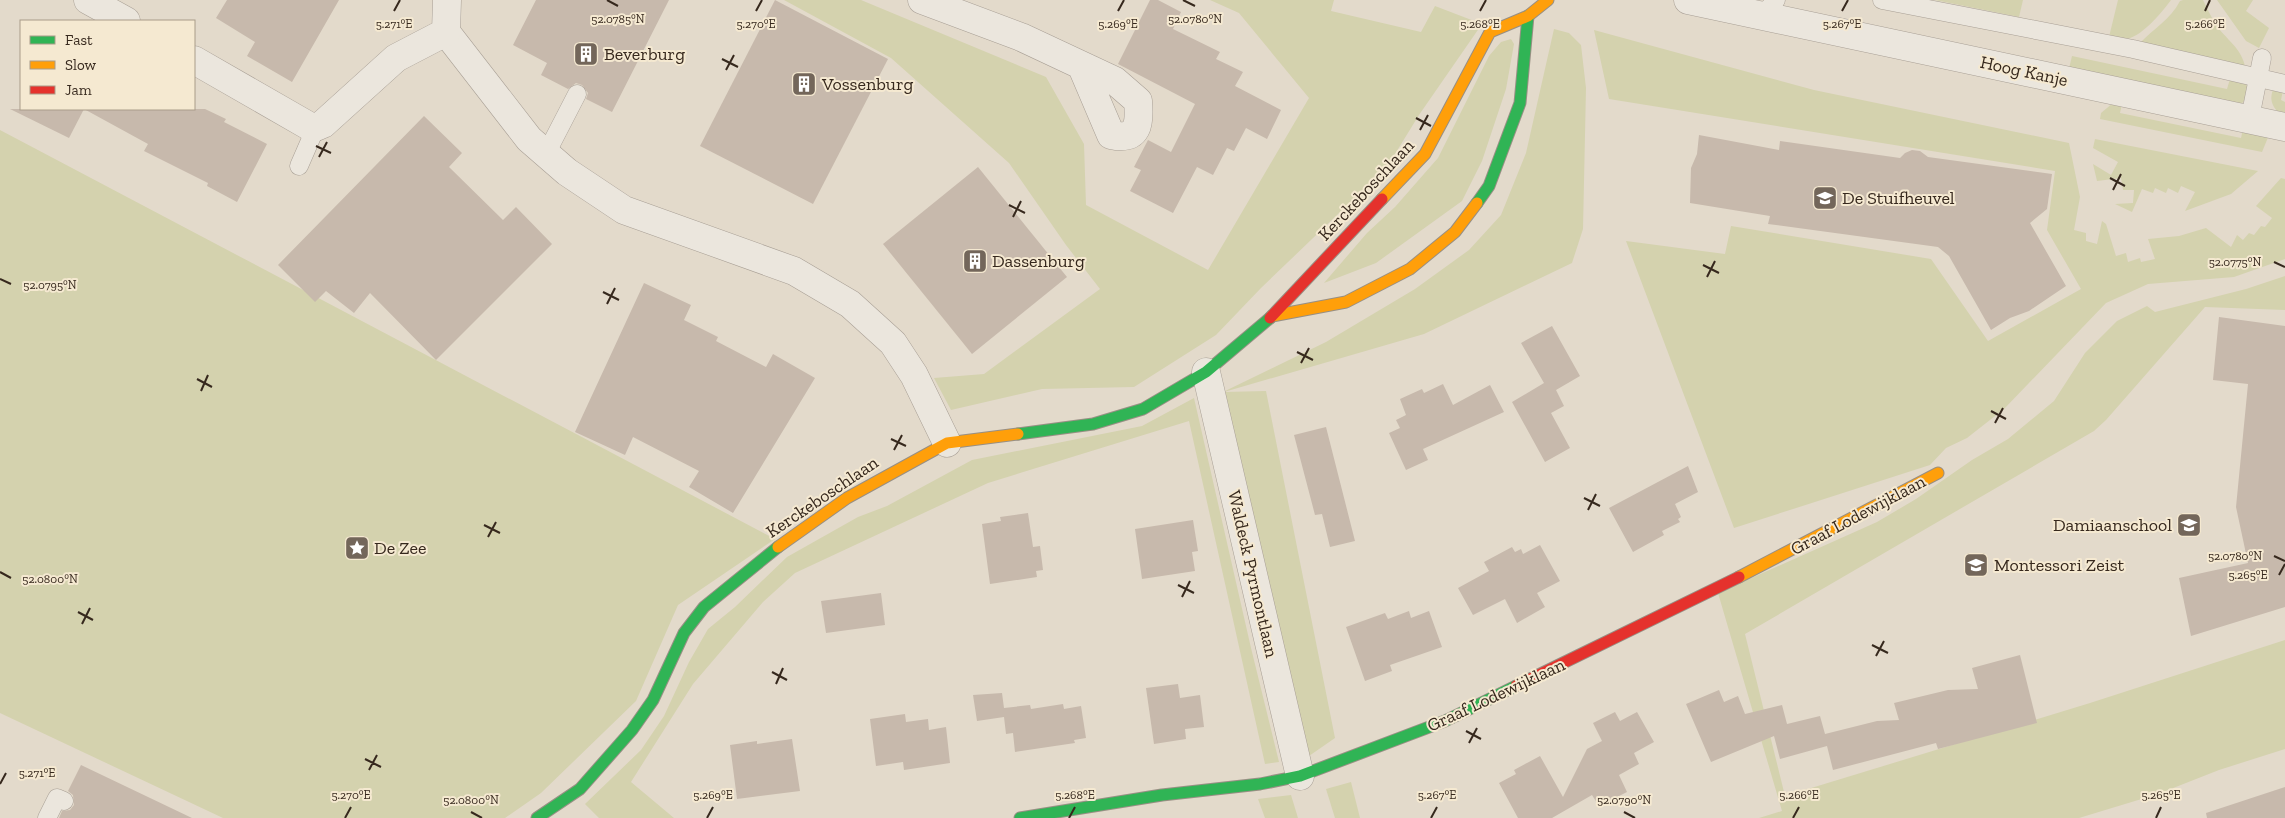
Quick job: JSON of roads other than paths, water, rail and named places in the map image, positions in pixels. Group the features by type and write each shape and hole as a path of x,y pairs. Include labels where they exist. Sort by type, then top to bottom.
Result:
{"street":[{"path":"88,0 124,20"},
{"path":"447,0 446,32 530,139 546,154 568,172 624,210 794,271 850,304 892,343 914,375 947,443"},
{"path":"922,0 1021,37 1082,67"},
{"name":"Kerckeboschlaan","path":"550,814 580,789 632,730 653,700 684,632 704,607 826,512 873,482 947,443 1093,424 1143,409 1206,372 1227,356 1272,316 1425,154 1490,32 1528,16 1548,0"},
{"name":"Hoog Kanje","path":"1688,0 1769,8 2285,127"},
{"path":"1272,316 1346,302 1410,269 1455,232 1489,186 1520,103 1528,16"},
{"path":"195,61 309,126 316,127 323,124 396,58 446,32"},
{"name":"Waldeck Pyrmontlaan","path":"1206,372 1300,776"},
{"name":"Graaf Lodewijklaan","path":"1020,818 1162,795 1260,784 1300,776 1445,721 1726,584 1938,473"}],"lane":[{"path":"1882,0 2124,47 2285,84"},
{"path":"2250,118 2262,58"},
{"path":"546,154 577,94"},
{"path":"298,166 316,127"},
{"path":"47,818 56,798 64,801"}],"place":[{"name":"Beverburg","path":"586,54"},
{"name":"Vossenburg","path":"804,84"},
{"name":"De Stuifheuvel","path":"1825,198"},
{"name":"Dassenburg","path":"975,261"},
{"name":"Damiaanschool","path":"2189,525"},
{"name":"De Zee","path":"357,548"},
{"name":"Montessori Zeist","path":"1976,565"}]}
